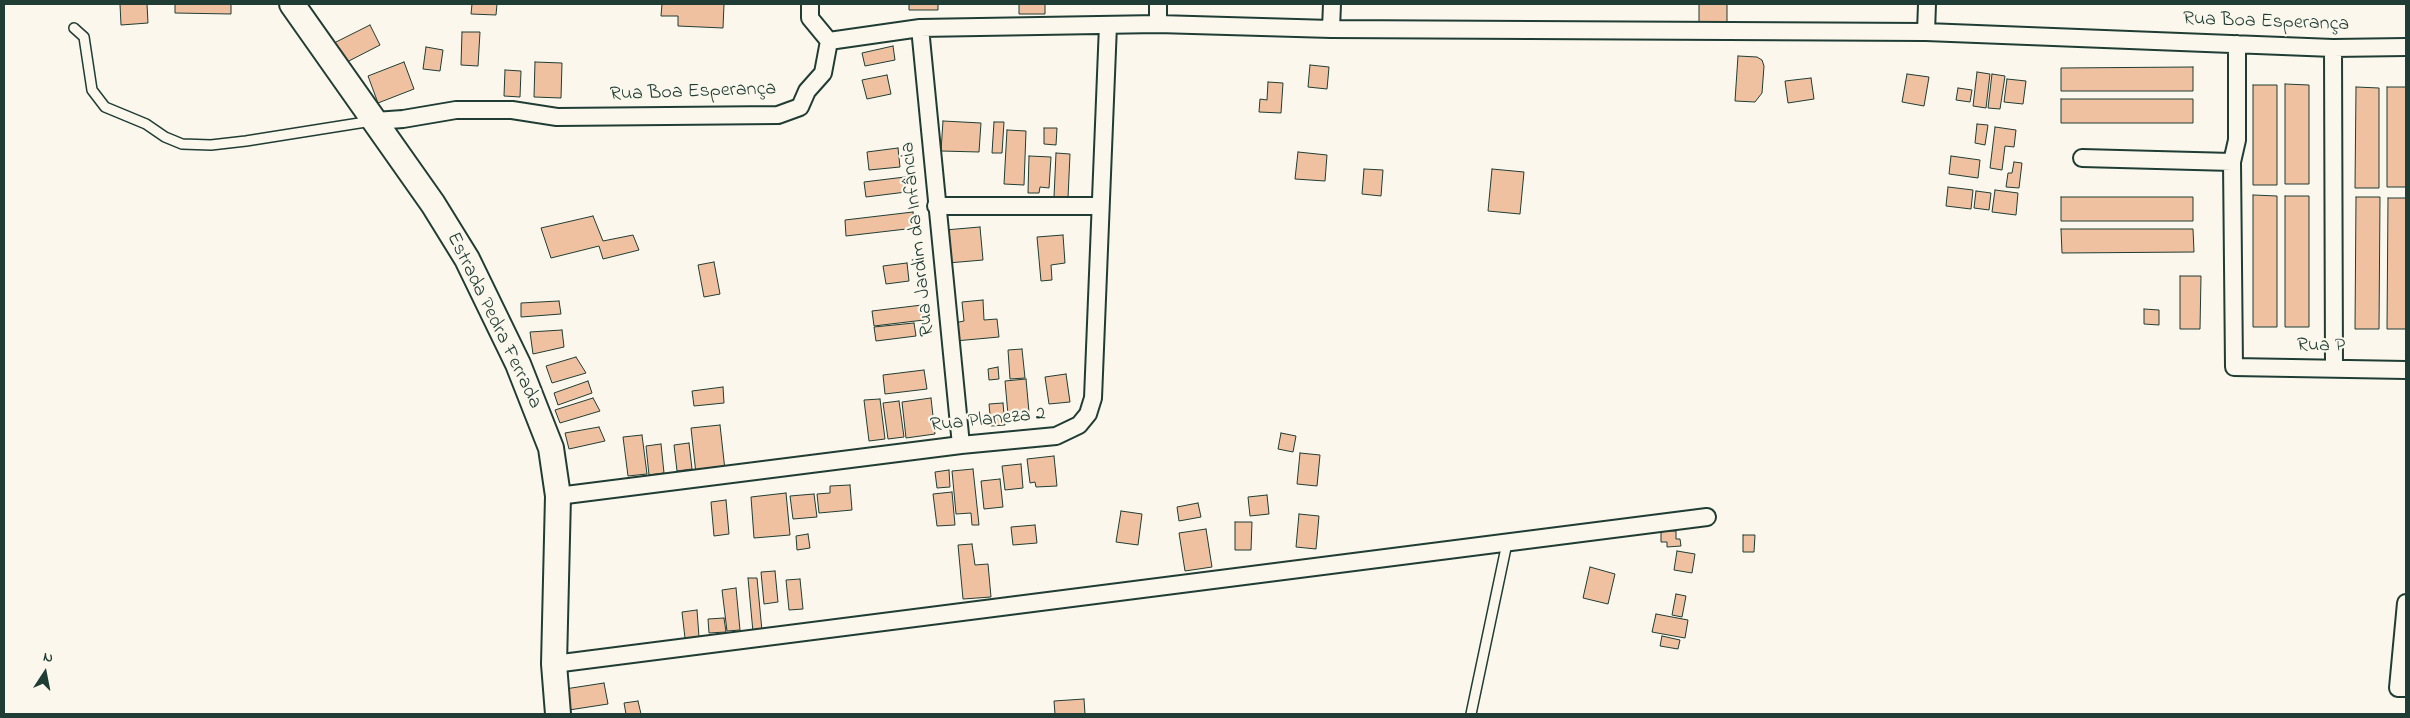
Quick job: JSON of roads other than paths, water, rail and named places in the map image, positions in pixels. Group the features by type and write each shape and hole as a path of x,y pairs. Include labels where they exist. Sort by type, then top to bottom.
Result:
{"street":[{"name":"Estrada Pedra Ferrada","path":"292,4 434,204 467,259 518,364 551,448 558,496 554,664 558,714"},
{"path":"810,4 810,18 829,41"},
{"path":"1158,4 1158,24"},
{"path":"1332,4 1332,29"},
{"path":"1926,32 1927,4"},
{"name":"Rua Boa Esperança","path":"375,121 403,119 456,110 512,110 557,117 778,115 800,107 807,90 823,74 829,41 920,28 1158,24 1332,29 1926,32 2333,48 2406,47"},
{"name":"Rua Planeza 2","path":"558,496 961,444 1056,436 1079,425 1088,414 1094,398 1108,25"},
{"name":"Rua Jardim da Infância","path":"920,28 936,206 961,444"},
{"path":"2082,158 2232,162 2237,140 2237,44"},
{"path":"2333,48 2334,368"},
{"name":"Rua P","path":"2232,162 2234,367 2406,370"},
{"path":"936,206 1100,206"},
{"path":"554,664 1707,517"},
{"path":"2402,688 2406,603"}],"lane":[{"path":"74,28 84,37 92,90 105,107 146,124 165,137 182,144 211,145 246,141 375,121"},
{"path":"1471,714 1507,543"}]}
